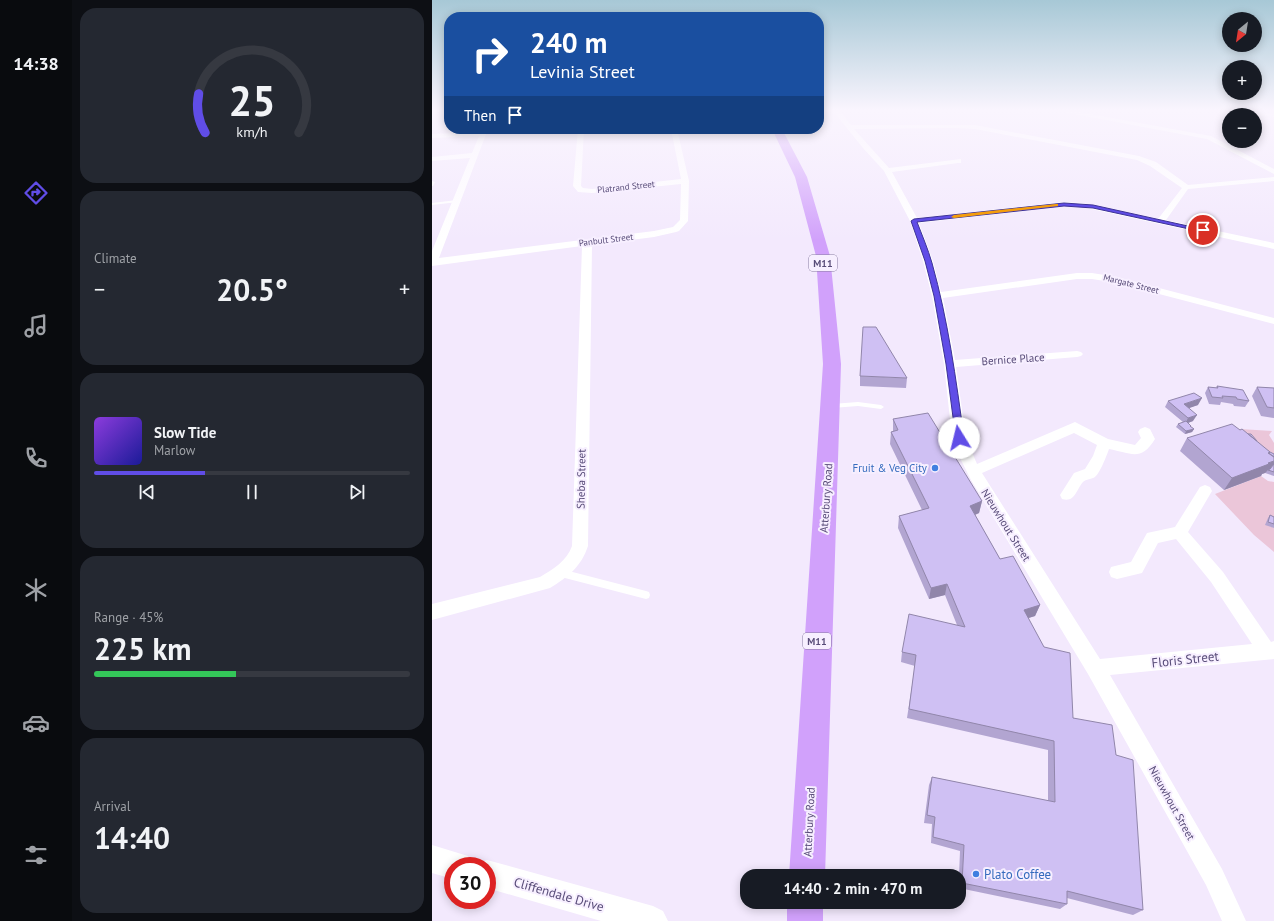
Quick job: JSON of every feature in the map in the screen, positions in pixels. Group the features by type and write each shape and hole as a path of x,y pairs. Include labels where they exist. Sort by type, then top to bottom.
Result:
{"main road":[{"name":"Atterbury Road","path":"790,154 801,176 823,256 832,364 807,869"},
{"path":"805,921 806,909"}],"street":[{"name":"Platrand Street","path":"579,154 577,186 581,190 592,191 685,181"},
{"name":"Panbult Street","path":"432,263 654,234 676,229 684,221 685,181 679,154"},
{"name":"Nieuwhout Street","path":"873,154 887,170 914,221 928,261 937,296 950,364 959,438 974,471 1095,668 1214,876 1234,921"},
{"path":"1118,154 1139,158 1153,164 1186,187 1274,179"},
{"path":"1241,154 1274,172"},
{"path":"432,159 474,155 432,263"},
{"path":"887,170 958,162"},
{"path":"1161,221 1186,187"},
{"path":"914,221 1064,204 1093,207 1274,246"},
{"name":"Sheba Street","path":"432,612 544,584 561,573 577,555 580,546 587,242"},
{"name":"Margate Street","path":"937,296 1064,278 1092,276 1117,280 1274,322"},
{"name":"Bernice Place","path":"950,364 1077,354"},
{"path":"974,471 1074,427 1104,443 1138,450 1148,439 1145,432"},
{"path":"1067,495 1079,477 1090,473 1100,456 1104,443"},
{"path":"1117,572 1136,568 1153,538 1180,532 1205,491"},
{"path":"1180,532 1232,596 1242,614 1271,651"},
{"name":"Floris Street","path":"1095,668 1271,651"},
{"path":"432,859 444,862"},
{"name":"Cliffendale Drive","path":"496,877 650,921"}],"lane":[{"path":"432,204 456,202"},
{"path":"432,207 456,202"},
{"path":"831,406 858,404 881,407"},
{"path":"561,573 646,595"}],"shaded area":[{"path":"1240,429 1272,431 1269,435 1274,443 1274,455 1244,436"},
{"path":"1261,476 1268,481 1274,482 1274,521 1266,524 1274,528 1274,552 1254,535 1215,494"}],"building":[{"path":"863,327 876,327 907,378 860,376"},
{"path":"1217,386 1243,390 1249,401 1237,399 1236,397 1212,397 1208,387 1218,388"},
{"path":"1257,387 1274,388 1274,408 1267,407"},
{"path":"1194,393 1202,398 1184,404 1197,415 1188,418 1168,401"},
{"path":"928,413 982,501 970,506 1000,559 1013,556 1040,605 1024,610 1044,647 1070,653 1073,718 1112,725 1116,755 1133,760 1143,910 1067,891 1067,904 966,884 966,869 963,869 964,845 933,837 935,817 927,815 932,777 1055,802 1054,741 909,709 916,655 902,652 909,614 965,627 947,584 931,588 899,516 929,508 891,432 898,430 893,419"},
{"path":"1186,421 1194,429 1186,431 1178,424"},
{"path":"1232,424 1240,430 1242,429 1270,452 1268,453 1274,457 1274,461 1232,478 1187,438"},
{"path":"1248,434 1251,434 1257,441"},
{"path":"1269,453 1274,454 1274,457"},
{"path":"1274,464 1274,472 1268,470 1270,469"},
{"path":"1270,515 1274,517 1274,524 1268,522"}],"slow traffic":[{"path":"954,217 1056,205"}],"place":[{"name":"Fruit & Veg City","path":"935,468"},
{"name":"Plato Coffee","path":"976,874"}],"route":[{"path":"959,438 950,364 937,296 928,261 914,221 1064,204 1093,207 1203,230"}]}
